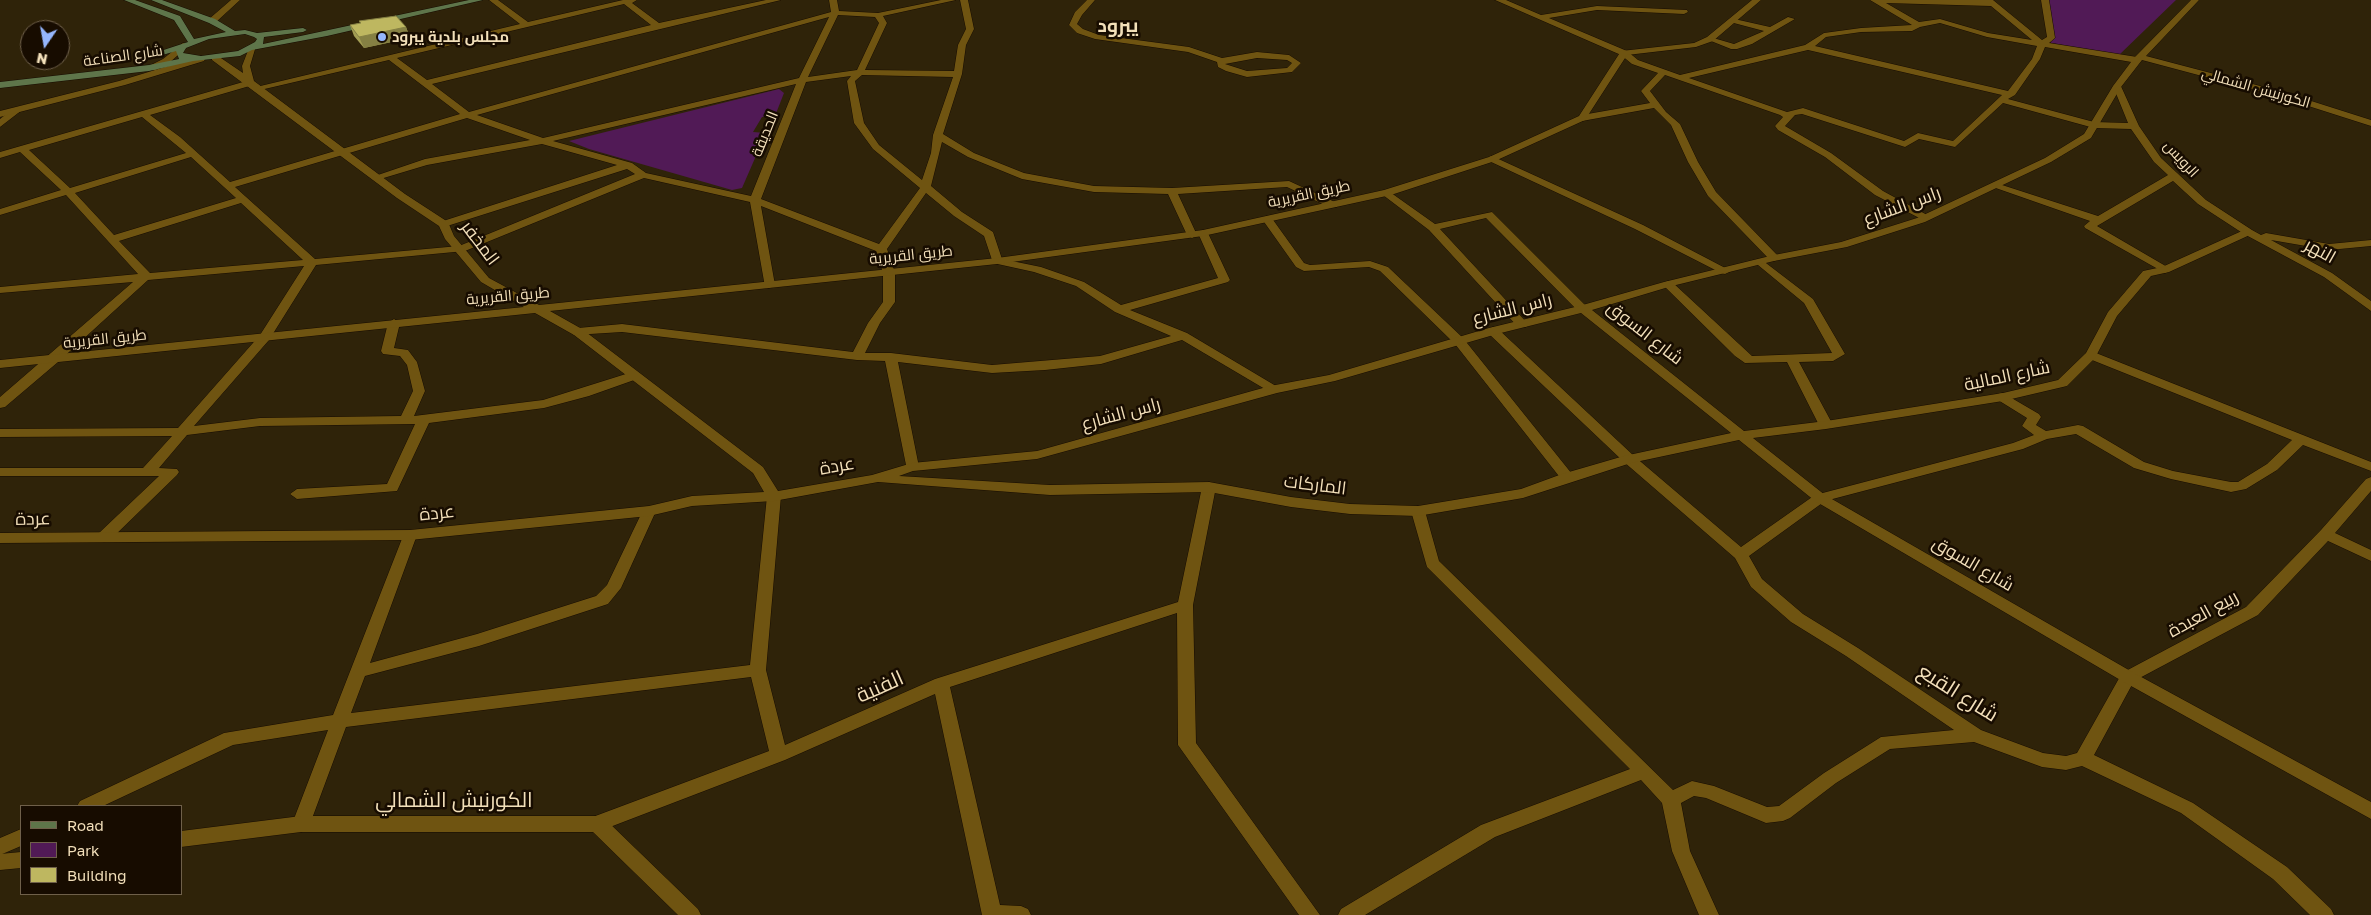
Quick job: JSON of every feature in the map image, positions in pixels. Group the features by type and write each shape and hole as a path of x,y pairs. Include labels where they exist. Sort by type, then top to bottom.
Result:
{"main road":[{"path":"128,0 177,18 192,42"},
{"path":"155,0 212,21 233,33 257,35 328,28 459,0"},
{"name":"شارع الصناعة","path":"0,85 153,67 190,59 215,58 253,48 327,34 479,0"},
{"name":"شارع الصناعة","path":"0,80 120,65 155,57 192,42 233,33"},
{"path":"253,48 259,43 261,38 257,35"},
{"path":"184,46 179,53 190,59"}],"street":[{"path":"212,21 236,0"},
{"path":"493,0 528,26"},
{"name":"الحديقة","path":"755,200 802,80 834,13 833,0"},
{"path":"227,186 467,115 834,13 878,15 952,0"},
{"path":"881,249 925,188 936,153 938,136 958,74 962,45 970,29 964,0"},
{"path":"1091,0 1078,14 1073,25 1080,31 1098,37 1189,50 1221,60 1257,55 1289,58 1297,63 1288,70 1247,74 1229,70 1221,65 1221,60"},
{"path":"1498,0 1624,52 1635,62 1783,113 1789,117"},
{"path":"1592,0 1596,8"},
{"path":"1657,0 1674,12"},
{"path":"1624,52 1696,45 1710,39 1757,0"},
{"path":"1876,0 1991,2 2042,44"},
{"path":"1876,0 1918,25"},
{"path":"1926,218 1878,193 1828,155 1781,128 1783,122 1792,112 1803,111 1905,144 1918,136 1955,144 2005,97 2012,93 2036,59 2042,44 2052,38 2045,0"},
{"name":"راس الشارع","path":"873,479 912,467 1037,455 1275,390 1331,378 1493,331 1583,309 1668,284 1762,263 1774,258 1843,245 1926,218 2048,160 2088,136 2117,86 2139,58 2195,0"},
{"path":"0,155 142,113 253,86 528,26 629,1 657,26"},
{"path":"426,83 657,26 771,1"},
{"path":"1540,18 1596,8 1684,12"},
{"path":"878,15 883,23 860,72 851,81 859,123 876,147 958,214 989,234 997,261 1037,269 1080,284 1119,309 1183,336 1275,390"},
{"path":"1710,39 1734,47 1749,42 1791,19"},
{"path":"1733,20 1771,30"},
{"name":"الكورنيش الشمالي","path":"1808,47 1824,35 1861,30 1912,29 1918,25 1940,21 1987,35 2139,58 2280,94 2371,123"},
{"path":"122,83 166,61 184,46"},
{"path":"1677,78 1808,47 2005,97 2094,124 2134,126"},
{"path":"253,48 246,66 253,86"},
{"path":"1582,118 1624,52"},
{"path":"391,57 467,115 542,141 628,166 644,174 755,200 881,249 890,273 888,302 874,323 857,356"},
{"name":"المخفر","path":"215,58 343,151 401,196 444,224 449,237 485,280 578,332 758,470 774,496"},
{"path":"0,114 122,83 201,59"},
{"path":"377,177 425,162 542,141 802,80 860,72 958,74"},
{"path":"1663,72 1645,91 1675,124 1693,162 1712,194 1774,258"},
{"name":"الرويس","path":"2117,86 2134,126 2157,160 2202,202 2248,232"},
{"name":"طريق القريرية","path":"0,364 890,273 997,261 1197,234 1386,193 1492,159 1582,118 1657,105"},
{"path":"0,124 17,110"},
{"path":"142,113 176,139 312,262"},
{"path":"938,136 971,155 1022,176 1094,189 1172,191 1289,184 1333,205"},
{"path":"22,149 68,191 146,276"},
{"path":"0,212 192,154"},
{"path":"1492,159 1639,227 1725,271"},
{"path":"444,224 628,166"},
{"path":"0,290 461,249 644,174"},
{"path":"2165,270 2089,226 2174,176"},
{"path":"1995,186 2098,220"},
{"path":"1119,309 1224,280 1172,191"},
{"path":"1386,193 1433,228 1522,324"},
{"path":"113,238 243,199"},
{"path":"755,200 769,285"},
{"name":"شارع السوق","path":"1433,228 1488,214 1583,309 1820,498 2128,677 2371,811"},
{"path":"1267,219 1300,265 1308,269 1370,264 1384,269 1459,341 1567,477"},
{"path":"2248,232 2313,246 2329,247 2371,242"},
{"name":"شارع المالية","path":"1743,435 1826,425 2003,397 2062,383 2090,355 2112,315 2147,273 2165,270 2248,232"},
{"name":"النهر","path":"2248,232 2328,275 2371,306"},
{"path":"147,472 265,337 312,262"},
{"path":"1668,284 1739,353 1749,360 1833,357 1839,354 1809,301 1762,263"},
{"path":"0,404 54,359 146,276"},
{"path":"394,323 387,351 404,353 413,365 419,390 406,420"},
{"path":"578,332 622,328 857,356 891,357 992,369 1101,360 1183,336"},
{"name":"شارع القبع","path":"1493,331 1629,459 1741,555 1756,583 1797,618 1852,652 1975,735 2042,760 2066,763 2083,758"},
{"path":"2090,355 2371,467"},
{"path":"891,357 912,467"},
{"path":"1790,359 1826,425"},
{"path":"0,433 183,431 260,422 424,420 544,404 584,393 633,376"},
{"path":"2003,397 2034,417 2029,426 2044,436"},
{"path":"297,494 392,488 424,420"},
{"path":"1741,555 1820,498 2018,446 2044,436 2078,429 2139,465 2170,475 2231,487 2241,486 2272,467 2301,439"},
{"name":"الماركات","path":"873,479 1050,490 1210,487 1291,502 1350,509 1418,511 1523,493 1567,477 1629,459 1743,435"},
{"path":"0,472 172,472 104,537"},
{"name":"عردة","path":"0,538 410,534 649,512 692,501 774,496 873,479"},
{"name":"ربيع العبدة","path":"2128,677 2252,611 2326,534 2371,482"},
{"path":"1210,487 1185,605 1187,745 1310,915"},
{"path":"774,496 758,670 779,756"},
{"path":"1418,511 1432,563 1644,771 1671,800 1680,851 1710,915"},
{"path":"358,672 479,640 602,600 613,588 649,512"},
{"path":"301,824 410,534"},
{"path":"2326,534 2371,556"},
{"name":"الفنية","path":"597,824 779,756 941,684 1185,605"},
{"path":"88,805 230,738 341,721 557,693 758,670"},
{"path":"2128,677 2083,758 2188,808 2280,873 2324,915"},
{"path":"941,684 992,914 1021,915"},
{"path":"1671,800 1692,788 1708,791 1766,815 1783,813 1830,778 1887,742 1975,735"},
{"path":"1348,915 1488,831 1644,771"},
{"name":"الكورنيش الشمالي","path":"182,839 301,824 597,824"},
{"path":"597,824 691,915"},
{"path":"0,846 20,836"},
{"path":"0,862 20,860"}],"green space":[{"path":"2045,0 2176,0 2119,55 2051,43"},
{"path":"779,89 784,93 775,116 762,117 753,132 766,133 742,188 732,190 589,149 569,141"}],"building":[{"path":"396,16 406,27 359,37 350,25 361,23 359,21"}],"place":[{"name":"مجلس بلدية يبرود","path":"382,37"}],"district":[{"name":"يبرود","path":"1118,26"}]}
